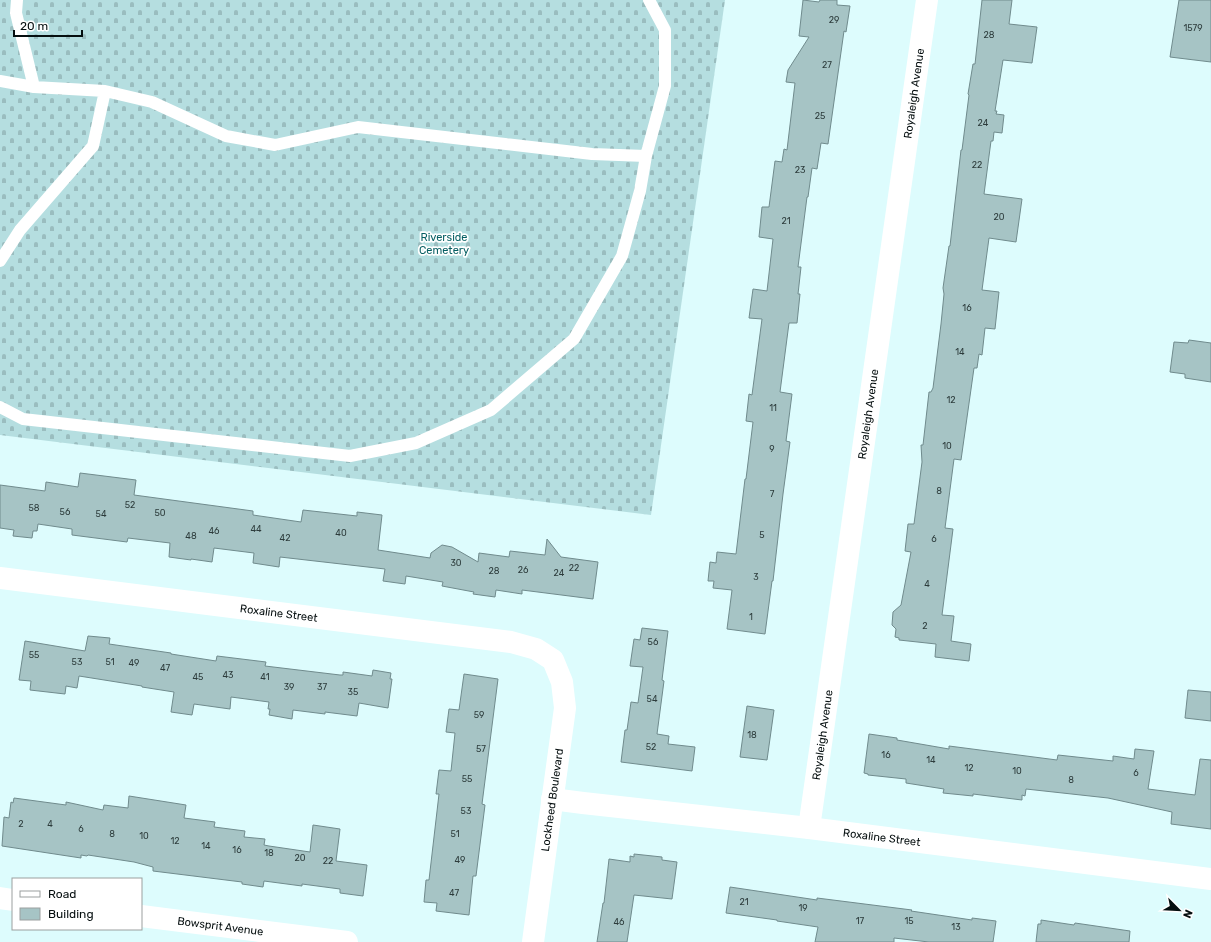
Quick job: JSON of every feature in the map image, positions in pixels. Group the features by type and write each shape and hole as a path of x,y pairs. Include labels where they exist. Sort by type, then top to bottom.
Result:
{"street":[{"name":"Royaleigh Avenue","path":"809,828 927,0"},
{"name":"Roxaline Street","path":"0,578 511,642 536,649 553,660"},
{"name":"Lockheed Boulevard","path":"533,942 565,708 562,682 553,660"},
{"name":"Roxaline Street","path":"552,799 809,828 1211,879"},
{"path":"0,898 12,900"},
{"name":"Bowsprit Avenue","path":"142,916 347,942"}],"lane":[{"path":"17,0 16,14 34,87"},
{"path":"0,407 23,419 350,456 416,443 491,410 574,339 622,256 640,191 646,156 665,86 665,30 649,0"},
{"path":"0,81 34,87 105,91 152,102 226,136 275,145 358,127 592,154 646,156"},
{"path":"0,261 20,230 93,146 105,91"}],"green space":[{"name":"Riverside Cemetery","path":"0,0 725,0 651,515 0,435"}],"building":[{"path":"803,0 819,2 820,0 837,0 837,5 850,6 846,32 844,31 828,144 821,143 817,169 812,168 807,197 798,267 801,267 797,323 789,323 780,392 792,394 786,441 790,442 765,634 727,629 732,590 713,588 714,581 708,581 710,562 716,563 717,552 736,554 753,422 746,421 749,394 752,395 762,319 749,318 753,289 767,291 773,239 759,237 762,207 769,207 775,161 782,162 784,149 787,150 795,83 786,82 788,70 809,37 799,36"},
{"path":"982,0 1012,0 1009,24 1037,27 1032,63 1003,60 995,111 997,111 996,114 1004,115 1002,133 994,132 993,141 991,141 984,194 1022,199 1016,242 989,238 982,290 999,292 995,329 985,328 982,355 979,354 977,368 974,368 961,460 954,459 945,528 953,529 942,615 954,616 951,641 971,644 969,661 935,657 936,644 899,640 899,638 895,637 896,629 892,625 893,612 901,605 911,552 905,551 908,524 914,524 922,462 921,445 923,445 929,392 931,392 933,388 944,294 943,288 950,246 968,94 973,64 975,64"},
{"path":"1179,0 1211,0 1211,62 1170,57"},
{"path":"1189,340 1211,343 1211,382 1185,378 1185,374 1170,372 1174,342 1188,343"},
{"path":"80,473 136,480 134,495 253,511 253,515 301,522 303,510 357,516 357,512 382,515 378,550 430,558 431,553 442,545 452,547 478,562 479,553 509,557 510,551 545,555 547,539 561,557 598,562 593,599 522,590 522,594 496,590 495,597 473,594 474,592 442,586 443,582 406,576 405,584 383,581 385,569 280,557 279,567 253,563 254,553 214,548 212,562 191,560 169,557 170,543 128,538 127,542 72,535 72,529 38,524 37,531 33,531 32,538 13,536 14,530 0,528 0,485 45,491 46,482 78,487"},
{"path":"642,628 668,631 662,680 664,681 657,734 669,736 668,744 695,747 692,771 621,762 625,730 627,730 631,702 638,703 643,667 630,666 634,639 640,640"},
{"path":"88,636 110,638 109,644 216,661 217,656 266,662 265,666 340,675 343,675 343,672 372,676 373,670 391,673 390,679 392,679 388,708 359,703 357,716 293,710 292,719 269,715 269,702 231,697 230,709 194,704 192,715 171,712 174,692 79,676 77,688 66,686 65,694 30,690 31,681 19,680 25,641 85,651"},
{"path":"464,674 498,679 482,804 485,805 476,876 473,876 469,915 436,911 437,903 424,902 426,880 429,880 439,794 436,794 439,770 451,771 455,733 446,732 449,709 459,710"},
{"path":"1188,690 1211,692 1211,721 1185,718"},
{"path":"747,706 774,710 767,760 740,757"},
{"path":"869,734 897,738 897,740 949,749 949,746 1057,760 1058,755 1113,761 1113,756 1134,759 1135,749 1154,751 1148,789 1195,795 1200,759 1211,760 1211,829 1171,824 1172,812 1108,798 1026,789 1025,796 1022,795 1022,800 973,794 973,796 943,793 944,789 906,783 906,779 868,775 864,773"},
{"path":"129,796 186,805 184,818 215,822 214,827 245,831 244,837 265,839 264,845 269,846 310,852 313,825 340,829 336,861 367,865 363,896 340,893 340,889 302,884 302,886 264,881 263,887 242,884 242,882 153,871 153,867 134,862 88,855 81,855 81,858 2,846 4,817 9,818 11,802 13,803 14,798 66,805 66,802 103,810 104,805 128,808"},
{"path":"634,854 662,857 662,860 677,862 672,899 634,895 627,942 597,942 604,903 609,859 630,862 630,856 634,857"},
{"path":"730,887 817,900 817,898 912,910 911,911 972,920 972,918 996,921 993,942 929,942 894,938 894,942 815,942 818,927 726,913"},
{"path":"1041,920 1130,931 1129,942 1036,942 1038,924 1041,924"}]}
